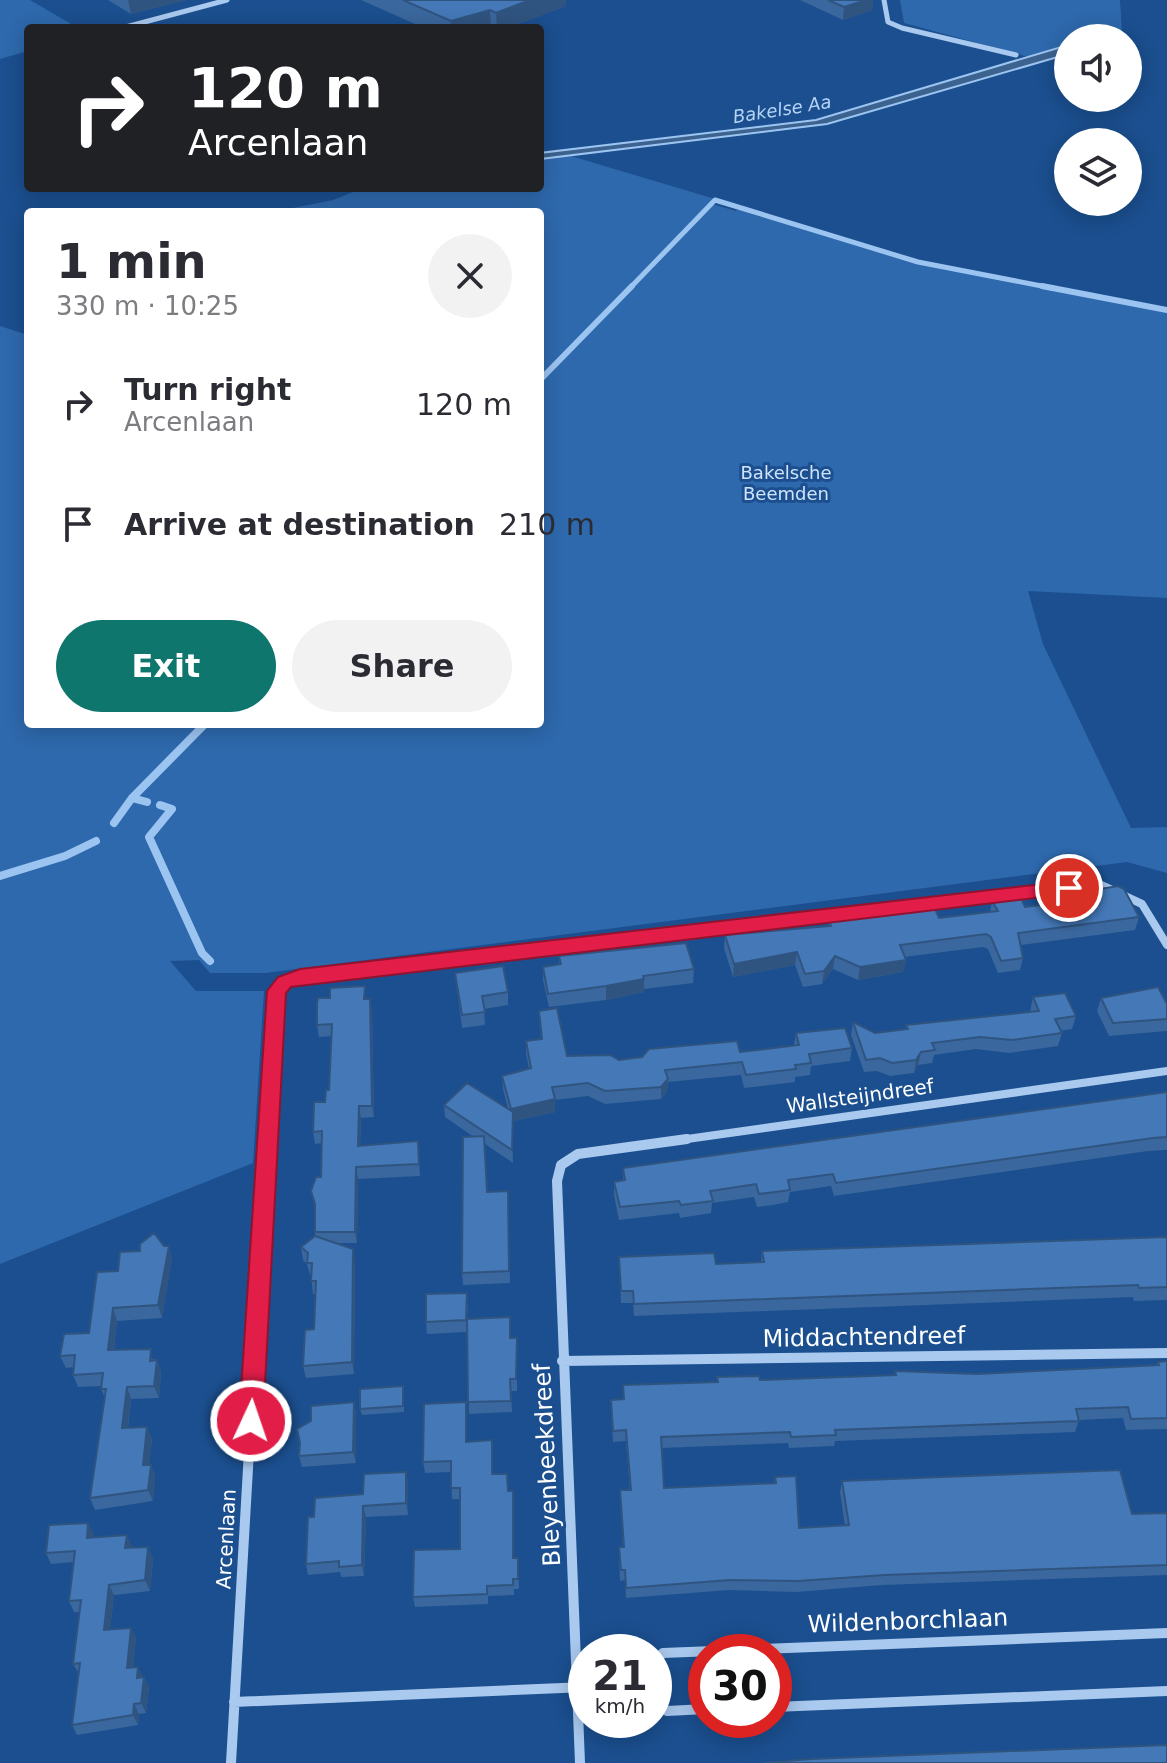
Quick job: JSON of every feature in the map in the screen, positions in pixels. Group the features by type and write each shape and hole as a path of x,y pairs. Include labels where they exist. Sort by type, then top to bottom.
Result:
{"street":[{"path":"137,24 227,0"},
{"path":"884,0 888,22 902,28 1016,55"},
{"name":"Arcenlaan","path":"231,1763 276,991 284,982 300,976 1099,884 1136,897 1153,913 1167,945"},
{"name":"Wallsteijndreef","path":"561,1165 578,1154 1167,1071"},
{"name":"Bleyenbeekdreef","path":"561,1165 557,1181 562,1361 579,1634"},
{"name":"Middachtendreef","path":"562,1361 1167,1353"},
{"name":"Wildenborchlaan","path":"672,1653 1167,1633"},
{"path":"234,1702 568,1688"},
{"path":"792,1706 1167,1691"},
{"name":"Bleyenbeekdreef","path":"580,1763 581,1738"}],"green space":[{"path":"0,0 30,0 71,24 24,24 24,52 0,59"},
{"path":"900,0 1120,0 1122,24 1054,24 1054,49 1029,57 904,23"},
{"name":"Bakelsche Beemden","path":"571,156 715,199 712,204 736,211 740,207 917,262 1167,311 1167,598 1028,591 1043,644 1131,828 1167,827 1167,873 1127,862 265,973 210,973 199,960 170,961 196,991 264,991 253,1163 0,1264 0,326 24,334 24,728 544,728 544,208 293,208 333,200 353,192 544,192 544,159"}],"shaded area":[{"path":"1054,49 1054,58 827,124 544,159 544,153 816,120"}],"building":[{"path":"403,0 530,0 496,13 490,10 451,21"},
{"path":"828,0 867,0 844,7"},
{"path":"1118,886 1124,889 1139,917 1018,933 1023,958 1001,961 991,937 986,934 900,945 906,960 860,967 835,956 824,971 805,974 797,952 734,964 725,935 831,926 829,922 935,909 939,918 998,911 992,901 1021,898 1025,907 1067,902 1063,895"},
{"path":"686,943 694,969 548,994 543,967 561,964 559,956"},
{"path":"503,966 508,992 482,996 485,1012 462,1015 455,973"},
{"path":"365,986 364,999 370,999 372,1106 359,1106 358,1146 418,1141 419,1164 356,1167 355,1232 315,1232 315,1204 311,1191 316,1177 321,1177 322,1131 313,1132 314,1102 325,1102 326,1090 329,1090 332,1024 317,1025 318,998 330,998 330,988"},
{"path":"1158,987 1167,1004 1167,1019 1113,1023 1101,998"},
{"path":"1065,993 1076,1016 1055,1019 1062,1033 1012,1040 980,1037 932,1043 935,1050 921,1052 916,1060 892,1063 880,1058 866,1060 853,1022 875,1033 908,1029 906,1025 1039,1011 1033,997"},
{"path":"557,1008 567,1056 610,1055 619,1060 642,1057 649,1049 737,1041 740,1052 799,1045 796,1033 845,1028 852,1048 809,1054 811,1063 795,1065 796,1069 746,1075 742,1062 665,1070 668,1079 661,1087 605,1091 588,1083 552,1087 555,1099 511,1109 502,1076 531,1068 526,1041 542,1039 539,1011"},
{"path":"467,1083 513,1112 512,1150 444,1105"},
{"path":"1167,1092 1167,1137 836,1183 833,1174 788,1180 790,1190 759,1194 756,1184 710,1191 713,1201 681,1205 679,1201 620,1207 614,1182 625,1180 623,1168"},
{"path":"484,1136 487,1192 508,1191 509,1271 462,1273 463,1137"},
{"path":"154,1233 164,1246 169,1246 158,1305 113,1308 108,1350 151,1349 150,1361 157,1360 154,1386 127,1387 122,1428 147,1427 143,1465 151,1465 148,1490 90,1498 106,1389 101,1389 103,1373 73,1375 75,1355 60,1356 64,1334 89,1333 97,1272 118,1271 120,1252 140,1251 140,1244"},
{"path":"315,1236 353,1249 352,1362 303,1366 305,1330 314,1329 316,1281 311,1281 312,1263 307,1263 308,1253 301,1247"},
{"path":"1167,1237 1167,1287 1139,1288 1138,1285 634,1304 633,1291 621,1291 619,1257 714,1253 716,1264 764,1262 762,1251"},
{"path":"467,1293 466,1320 426,1322 426,1294"},
{"path":"510,1317 510,1338 517,1338 516,1379 510,1379 511,1401 468,1402 467,1319"},
{"path":"1167,1361 1167,1418 1131,1419 1128,1407 1076,1409 1079,1421 835,1430 836,1435 791,1437 790,1432 661,1437 664,1488 776,1483 775,1477 796,1476 799,1528 849,1525 842,1481 1120,1470 1132,1514 1167,1513 1167,1565 798,1581 730,1580 626,1588 619,1547 624,1547 620,1490 631,1490 626,1430 613,1431 611,1400 624,1399 623,1385 718,1382 717,1377 759,1376 760,1380 896,1375 895,1371 977,1374 1159,1365 1158,1362"},
{"path":"403,1386 403,1406 360,1409 360,1389"},
{"path":"354,1402 353,1452 299,1456 297,1429 311,1421 311,1406"},
{"path":"466,1402 466,1442 492,1440 492,1474 507,1474 508,1491 513,1491 513,1558 518,1558 518,1579 513,1579 513,1585 487,1586 487,1594 413,1597 414,1550 460,1549 460,1488 451,1488 451,1461 423,1462 424,1404"},
{"path":"406,1472 406,1503 363,1506 362,1565 339,1567 339,1561 306,1564 308,1517 314,1517 315,1498 363,1494 364,1474"},
{"path":"88,1523 87,1538 127,1535 125,1548 148,1547 145,1580 109,1585 104,1630 131,1628 127,1668 138,1667 137,1678 144,1677 141,1703 134,1704 133,1715 72,1725 80,1663 73,1664 81,1600 69,1601 75,1551 46,1553 49,1525"},
{"path":"1167,1745 1167,1763 764,1763 811,1759"}],"waterway":[{"path":"630,288 715,200 918,262 1052,288"},
{"path":"544,376 632,286"},
{"path":"1042,286 1167,310"},
{"path":"132,798 201,728"},
{"path":"114,823 132,798"},
{"path":"132,798 147,802"},
{"path":"160,805 172,809 149,837 202,953 210,961"},
{"path":"0,876 65,856 96,841"}],"route":[{"path":"251,1421 276,991 284,982 300,976 1069,888"}],"water label":[{"name":"Bakelse Aa","path":"782,109"}]}
